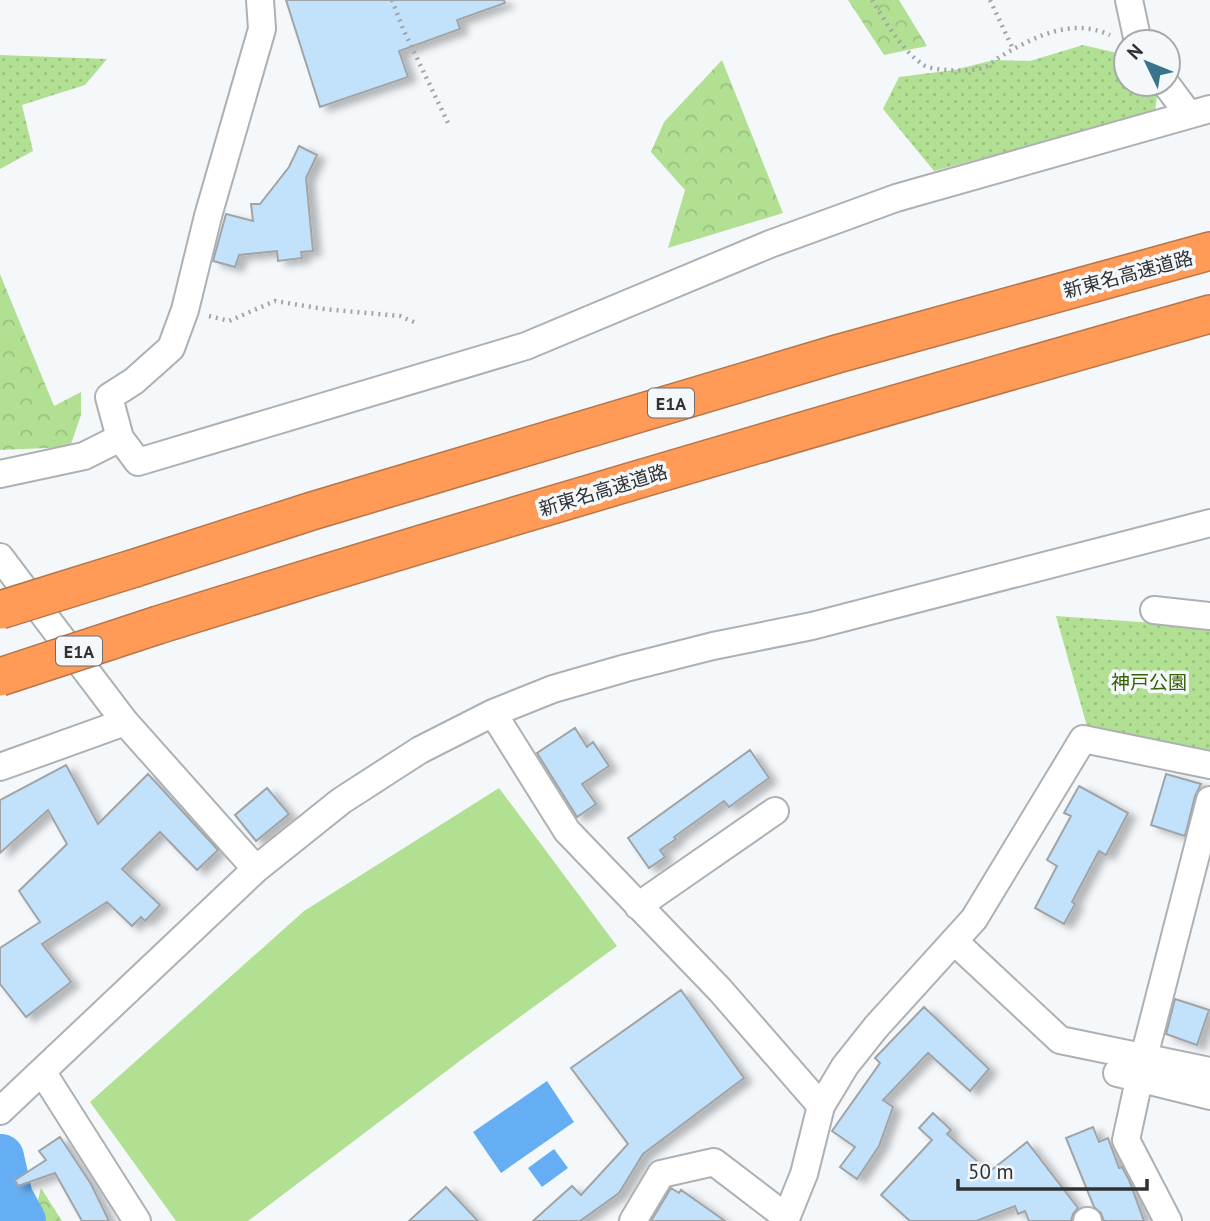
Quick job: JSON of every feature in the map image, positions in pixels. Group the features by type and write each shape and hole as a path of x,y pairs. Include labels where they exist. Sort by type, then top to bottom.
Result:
{"highway":[{"name":"新東名高速道路","path":"0,610 326,507 837,354 1210,251"},
{"name":"新東名高速道路","path":"0,677 334,570 847,417 1210,314"}],"street":[{"path":"260,0 262,29 208,216 185,310 171,348 134,381 109,397 120,438 138,462 513,350 770,244 896,198 1200,112"},
{"path":"1128,28 1129,0"},
{"path":"1182,97 1200,112"},
{"path":"0,474 84,456 120,438"},
{"path":"0,1111 256,869 341,801 420,750 493,713 553,688 626,668 713,646 812,626 1210,523"},
{"path":"0,557 125,722 256,869"},
{"path":"1154,610 1210,616"},
{"path":"493,713 567,831 720,990 821,1106"},
{"path":"0,767 125,722"},
{"path":"633,1221 661,1174 714,1161 785,1219 804,1174 821,1106 845,1066 974,919 1083,738 1210,765"},
{"path":"1168,1221 1126,1140 1134,1070 1210,800"},
{"path":"638,906 775,811"},
{"path":"954,941 1060,1040 1134,1070 1210,1096"},
{"path":"1134,1070 1210,1071"},
{"path":"43,1073 137,1221"}],"path":[{"path":"392,0 449,125"},
{"path":"872,0 897,38 924,66 949,71 985,67 1013,49 1070,26 1095,28 1112,34"},
{"path":"990,0 1013,49"},
{"path":"185,310 229,321 275,301 324,309 401,316 414,322"}],"green space":[{"path":"848,0 899,0 927,46 884,55"},
{"path":"1083,45 1112,52 1112,98 1157,98 1155,112 934,171 883,109 899,77 954,70 994,60 1030,61"},
{"path":"0,55 107,59 85,85 22,105 33,151 0,169"},
{"path":"722,60 783,213 668,248 685,190 651,152 664,122"},
{"path":"0,274 54,406 81,392 81,415 70,447 0,450"},
{"name":"神戸公園","path":"1056,616 1210,627 1210,755 1088,730"},
{"path":"499,788 617,946 248,1221 176,1221 90,1102 304,911"},
{"path":"41,1188 62,1221 39,1221 36,1207"}],"water":[{"path":"547,1081 574,1122 501,1173 473,1132"},
{"path":"554,1149 568,1168 542,1187 528,1168"}],"building":[{"path":"286,0 504,0 505,3 457,20 460,29 399,51 408,77 320,107"},
{"path":"299,146 317,155 306,178 313,251 301,252 302,258 278,261 277,251 239,255 235,267 213,261 226,214 253,221 251,204 260,204 289,167"},
{"path":"575,728 587,747 593,742 609,766 582,784 596,804 577,817 537,753"},
{"path":"750,750 769,778 729,807 724,801 674,837 676,839 660,850 665,857 649,868 628,838"},
{"path":"66,765 98,824 148,774 218,850 197,870 160,832 122,869 160,905 145,921 141,917 132,926 107,902 42,944 71,982 26,1017 0,984 0,948 40,922 19,891 67,844 48,810 0,853 0,800"},
{"path":"1166,774 1201,784 1195,796 1185,836 1151,825"},
{"path":"1079,786 1128,813 1106,855 1099,851 1072,902 1075,904 1064,924 1035,908 1057,866 1047,860 1071,816 1064,813"},
{"path":"267,788 289,814 256,841 235,815"},
{"path":"681,990 744,1078 643,1154 619,1193 580,1221 533,1221 572,1186 581,1195 628,1144 571,1068"},
{"path":"1175,999 1209,1010 1197,1045 1166,1034"},
{"path":"924,1007 989,1069 970,1091 928,1053 883,1100 893,1107 879,1146 857,1179 840,1167 855,1147 832,1131 880,1063 875,1058"},
{"path":"933,1113 951,1130 947,1134 989,1172 1027,1142 1078,1208 1071,1221 1029,1221 1025,1211 1018,1214 1015,1206 976,1221 910,1221 881,1195 932,1140 919,1128"},
{"path":"1093,1127 1099,1142 1108,1138 1119,1168 1122,1167 1129,1180 1144,1221 1104,1221 1101,1213 1094,1207 1066,1138"},
{"path":"60,1137 91,1184 109,1221 82,1221 55,1173 18,1186 15,1180 46,1160 39,1151"},
{"path":"446,1187 478,1221 409,1221"},
{"path":"671,1188 679,1193 681,1190 725,1221 651,1221"}],"waterway":[{"path":"1,1157 10,1197 23,1221"}]}
